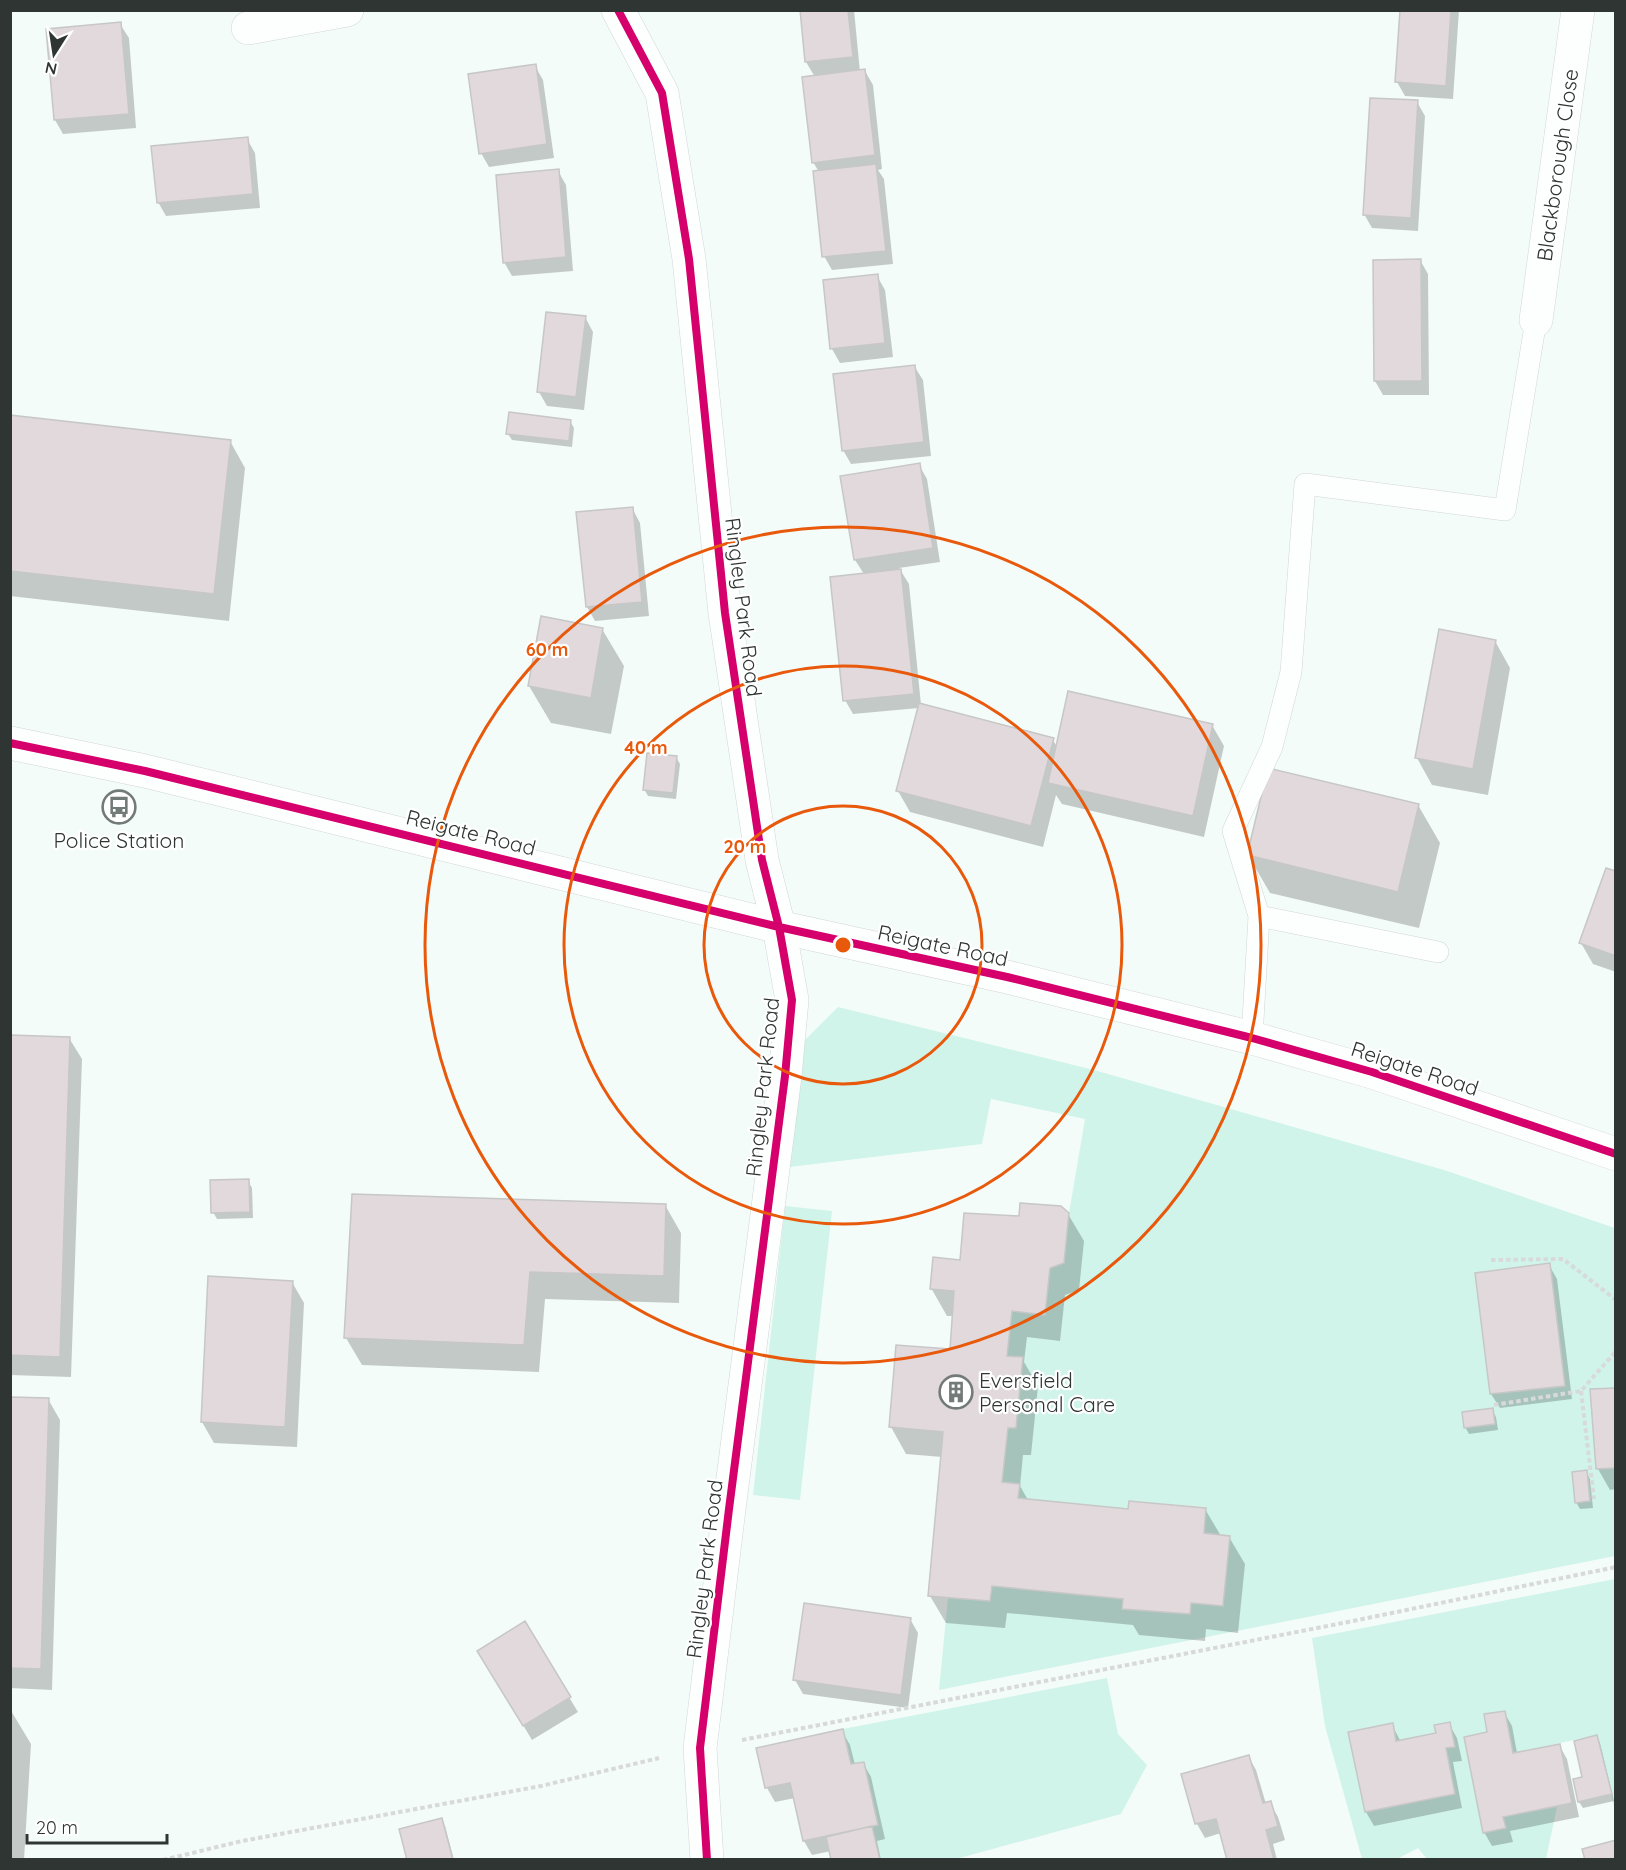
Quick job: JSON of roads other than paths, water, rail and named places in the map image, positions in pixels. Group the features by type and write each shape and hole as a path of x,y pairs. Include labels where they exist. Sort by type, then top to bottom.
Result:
{"street":[{"path":"248,28 347,10"},
{"name":"Ringley Park Road","path":"618,10 662,93 689,259 724,613 762,860 779,927 792,1000 786,1065 700,1748 707,1860"},
{"name":"Blackborough Close","path":"1536,320 1578,10"},
{"name":"Reigate Road","path":"10,743 157,773 779,927 1006,977 1252,1038 1372,1072 1616,1154"}],"lane":[{"path":"1252,1038 1259,916 1233,831 1272,747 1290,672 1305,484 1505,510 1536,320"},
{"path":"1259,916 1438,952"}],"place":[{"name":"Police Station","path":"119,807"},
{"name":"Eversfield Personal Care","path":"956,1392"}]}
